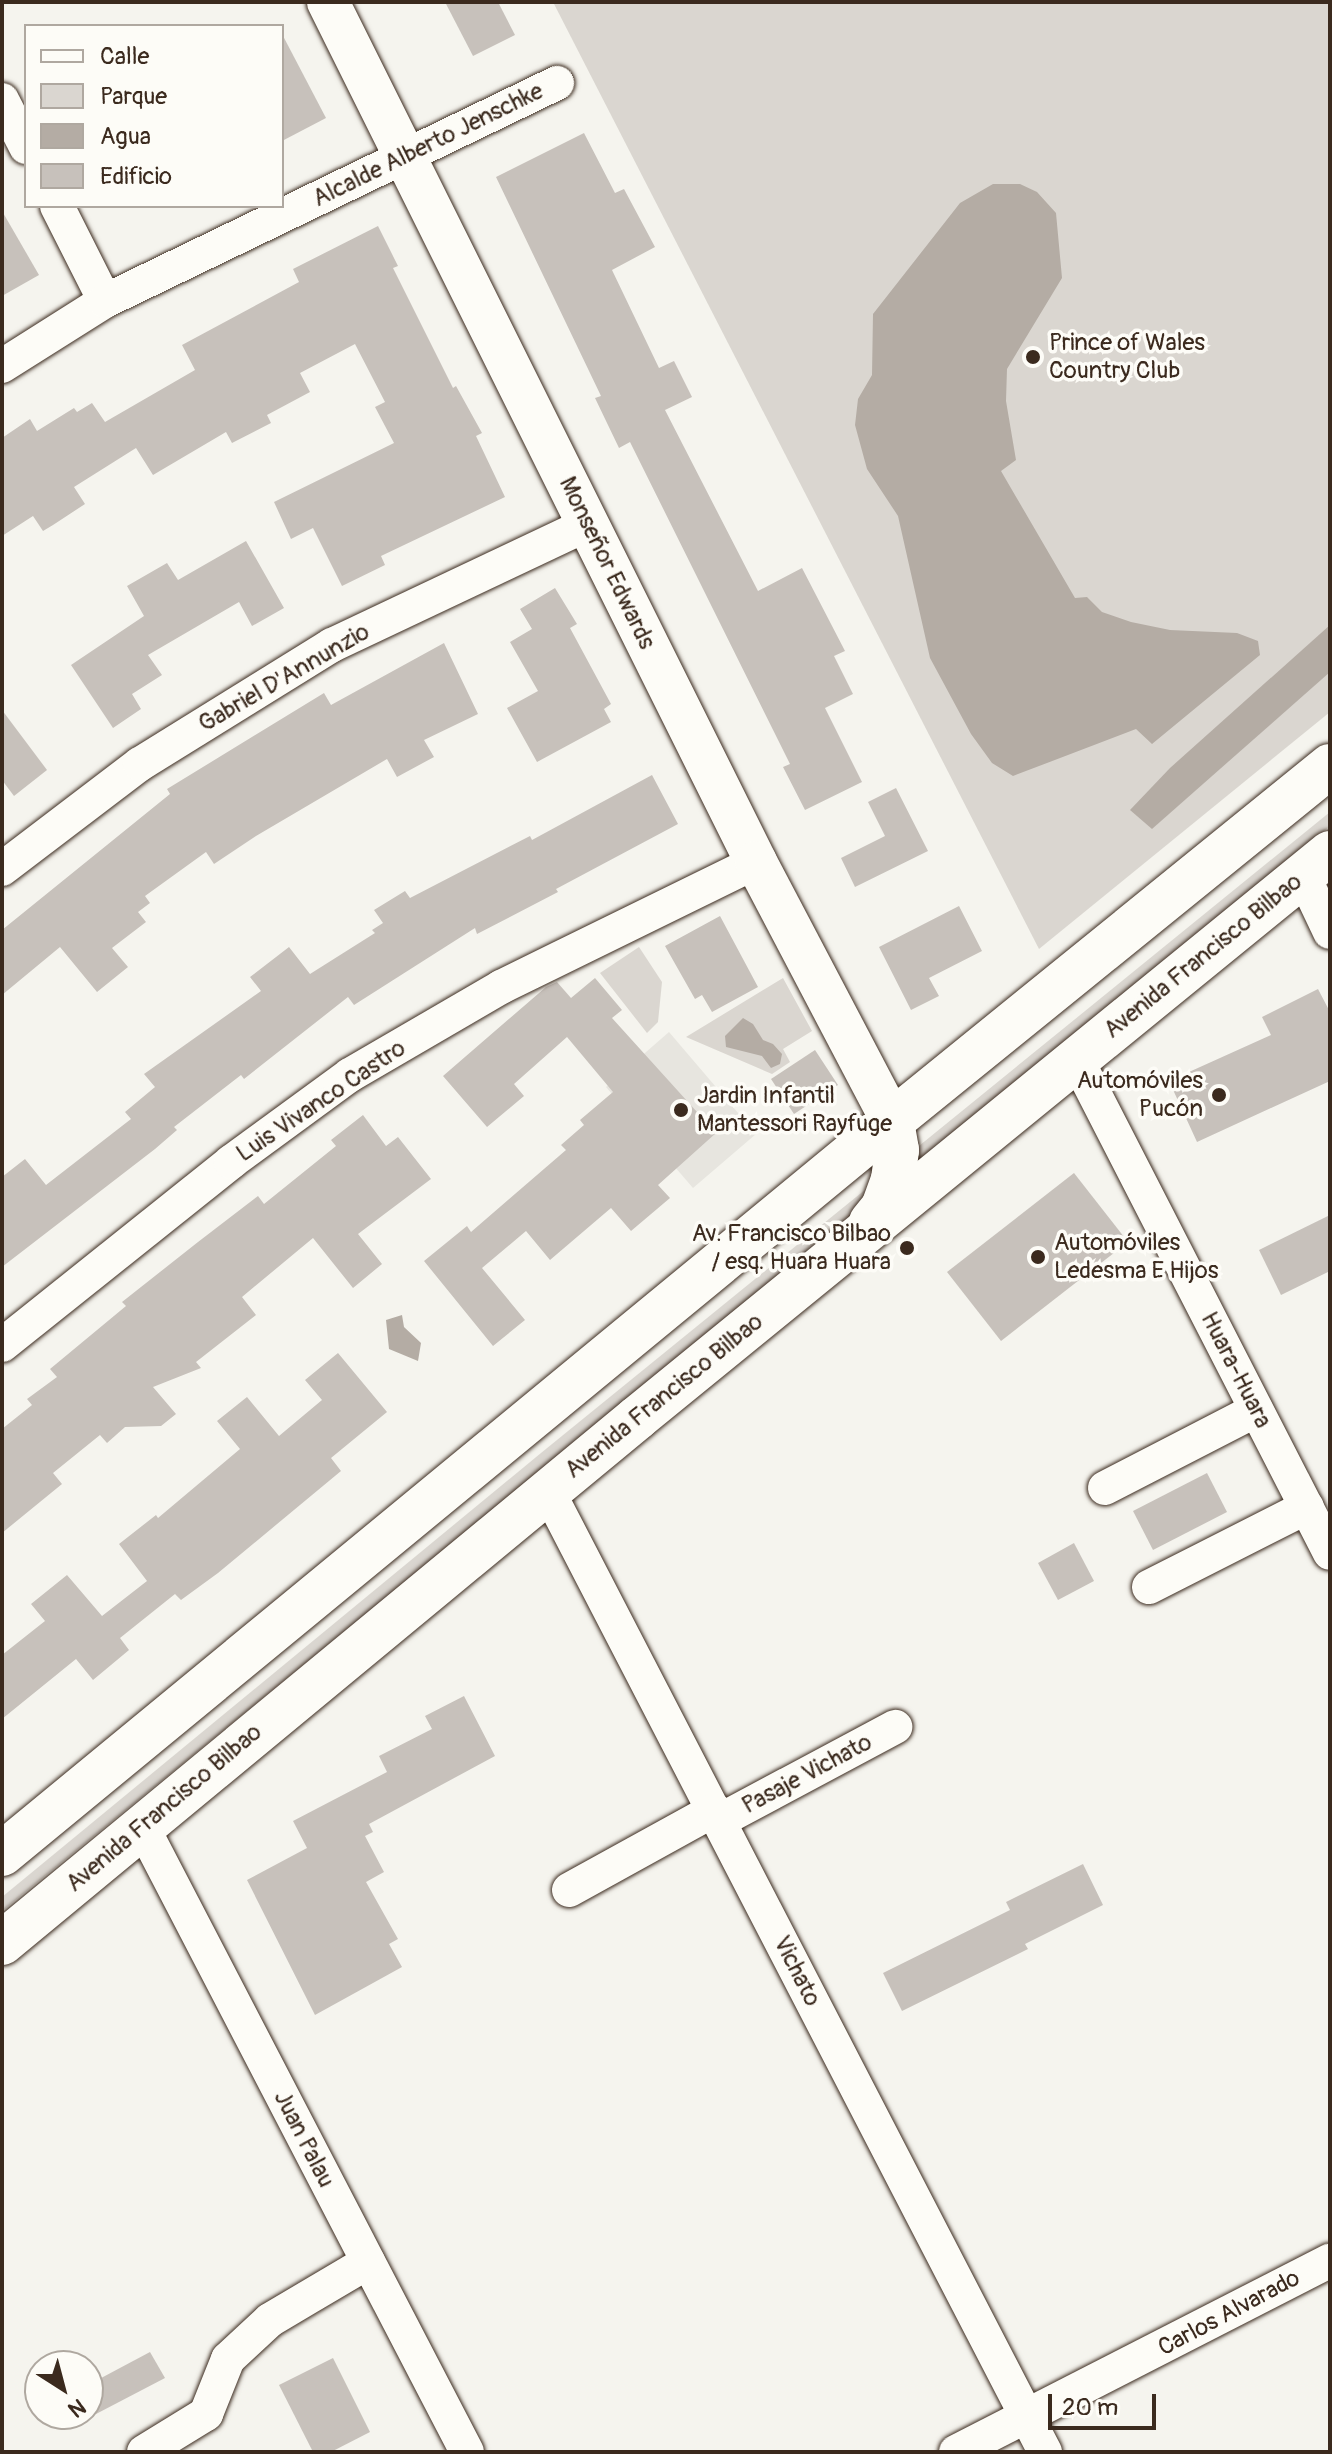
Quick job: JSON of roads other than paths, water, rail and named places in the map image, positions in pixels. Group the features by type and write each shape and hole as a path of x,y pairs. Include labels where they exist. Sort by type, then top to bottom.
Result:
{"main road":[{"path":"2,1854 892,1121 1330,766"},
{"name":"Avenida Francisco Bilbao","path":"6,1933 142,1826 1076,1058 1317,864"},
{"path":"865,1231 883,1207 893,1179 897,1150 892,1121"}],"street":[{"name":"Monseñor Edwards","path":"328,2 756,862 892,1121"},
{"name":"Alcalde Alberto Jenschke","path":"2,366 105,301 557,83"},
{"path":"2,100 24,143"},
{"path":"58,208 105,301"},
{"name":"Gabriel D'Annunzio","path":"2,869 140,764 332,645 588,524"},
{"name":"Luis Vivanco Castro","path":"2,1345 231,1162 350,1075 501,987 756,862"},
{"path":"1317,864 1330,932"},
{"name":"Huara-Huara","path":"1076,1058 1330,1553"},
{"path":"1105,1488 1256,1410"},
{"name":"Vichato","path":"548,1491 1045,2452"},
{"path":"1149,1587 1307,1507"},
{"name":"Pasaje Vichato","path":"569,1890 895,1727"},
{"name":"Juan Palau","path":"142,1826 467,2452"},
{"name":"Carlos Alvarado","path":"956,2452 1330,2261"},
{"path":"144,2452 206,2414 228,2359 270,2320 368,2262"}],"water":[{"path":"993,184 1020,184 1037,192 1056,213 1062,278 1007,369 1006,401 1016,460 1001,471 1075,598 1087,597 1102,612 1131,622 1170,630 1237,633 1258,641 1260,655 1152,744 1136,729 1013,776 992,763 971,734 930,658 898,516 867,469 855,425 858,399 872,375 873,314 960,203"},
{"path":"1330,625 1330,672 1152,829 1130,810 1170,768"},
{"path":"743,1018 753,1024 763,1040 773,1044 782,1054 780,1064 771,1068 762,1056 726,1047 725,1036"},
{"path":"402,1315 404,1327 421,1343 418,1361 389,1349 386,1320"}],"place":[{"name":"Prince of Wales Country Club","path":"1033,357"},
{"name":"Automóviles Pucón","path":"1219,1095"},
{"name":"Jardin Infantil Mantessori Rayfuge","path":"681,1110"},
{"name":"Av. Francisco Bilbao / esq. Huara Huara","path":"907,1248"},
{"name":"Automóviles Ledesma E Hijos","path":"1038,1257"}]}
